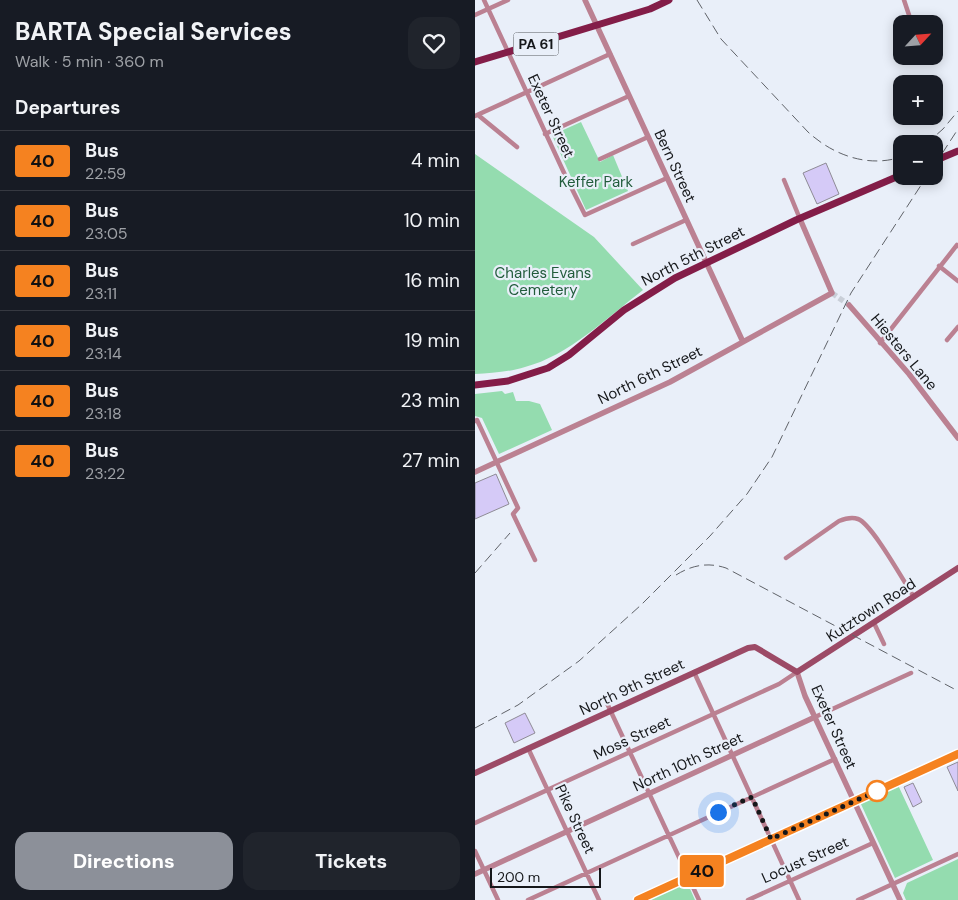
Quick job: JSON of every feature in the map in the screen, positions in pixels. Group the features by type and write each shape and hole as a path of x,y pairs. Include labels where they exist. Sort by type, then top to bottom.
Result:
{"main road":[{"name":"PA 61","path":"475,62 650,9 669,0"},
{"path":"943,157 958,151"},
{"name":"North 5th Street","path":"475,384 515,380 553,365 639,300 675,278 800,219 893,178"},
{"name":"Kutztown Road","path":"797,672 957,570"},
{"name":"North 9th Street","path":"475,773 752,647 797,672"}],"street":[{"name":"Exeter Street","path":"484,0 545,134 585,215 667,178"},
{"path":"475,15 508,0"},
{"name":"Bern Street","path":"585,0 743,342"},
{"path":"903,0 909,15"},
{"path":"517,147 476,115 610,54"},
{"path":"545,134 629,96"},
{"path":"600,159 648,137"},
{"path":"784,180 800,219"},
{"name":"North 6th Street","path":"475,472 668,383 833,293 800,219"},
{"path":"633,244 686,220"},
{"path":"880,342 939,266 958,246"},
{"path":"939,266 958,281"},
{"name":"Hiesters Lane","path":"849,305 909,374 958,438"},
{"path":"947,340 958,326"},
{"path":"476,420 518,508 513,514 535,560"},
{"path":"786,558 839,522 845,519 857,518 869,528 914,597"},
{"path":"874,623 883,644"},
{"path":"694,672 799,900"},
{"name":"Exeter Street","path":"797,672 815,717 900,900"},
{"name":"Moss Street","path":"475,823 779,684 797,672"},
{"name":"North 10th Street","path":"475,874 911,673"},
{"path":"605,699 699,900"},
{"name":"Pike Street","path":"528,748 599,900"},
{"path":"638,900 958,754"},
{"path":"527,900 835,759"},
{"name":"Locust Street","path":"748,900 873,843"},
{"path":"475,851 498,900"},
{"path":"858,900 958,854"}],"green space":[{"name":"Keffer Park","path":"581,122 600,162 613,155 628,191 586,210 552,135"},
{"name":"Charles Evans Cemetery","path":"475,154 594,237 643,290 572,345 541,362 519,369 475,374"},
{"path":"502,391 505,394 513,392 516,401 529,401 540,404 552,430 499,454 482,418 475,416 475,394"},
{"path":"898,785 933,860 895,878 860,802"},
{"path":"958,859 958,900 906,900 903,893 907,883"},
{"path":"687,882 695,900 649,900"}],"building":[{"path":"826,163 839,194 817,204 803,173"},
{"path":"496,474 509,504 475,519 475,483"},
{"path":"525,713 535,733 514,743 505,723"},
{"path":"958,762 958,791 947,767"},
{"path":"913,783 922,802 913,807 904,787"}],"tunnel":[{"path":"832,293 849,305"}],"railway":[{"path":"697,0 721,39 808,132 828,147 851,157 876,161 893,159"},
{"path":"936,135 958,111"},
{"path":"943,152 958,129"},
{"path":"475,728 518,705 579,661 641,605 710,536 747,494 772,457 851,293 921,185"},
{"path":"475,573 510,533"},
{"path":"676,575 688,569 706,565 726,568 958,691"}],"bus line":[{"name":"40","path":"638,900 958,754"}],"route":[{"path":"718,812 752,797 771,839 877,791"}]}
